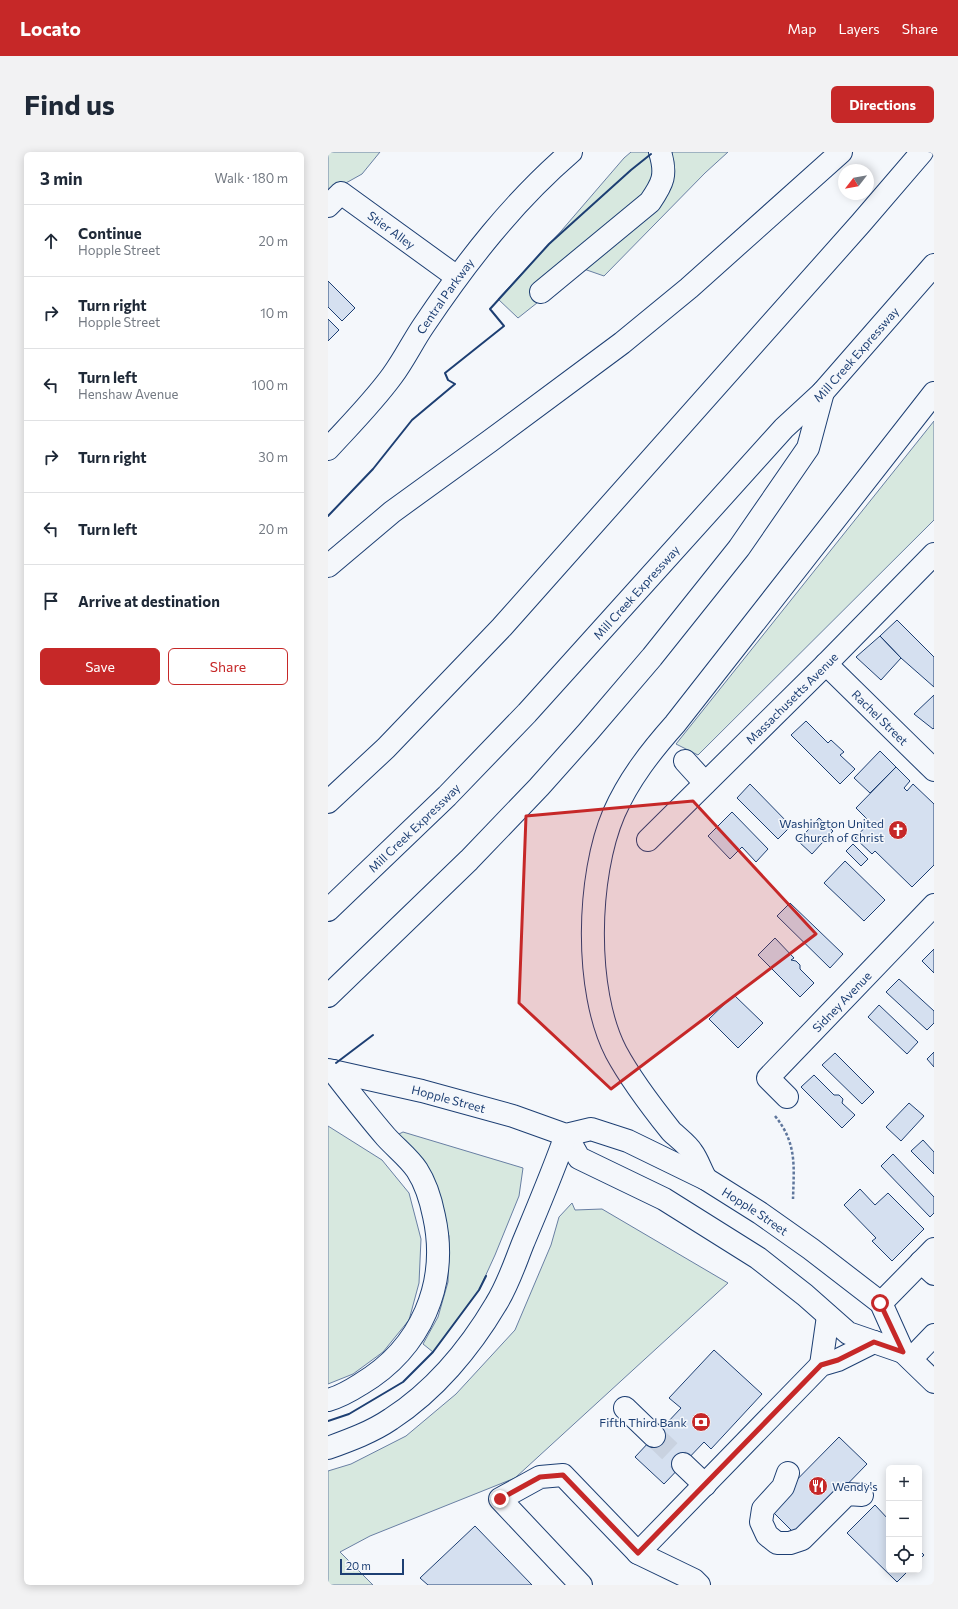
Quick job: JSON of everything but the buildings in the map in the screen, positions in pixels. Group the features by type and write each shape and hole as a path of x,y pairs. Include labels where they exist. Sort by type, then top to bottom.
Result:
{"main road":[{"name":"Central Parkway","path":"328,449 363,412 392,375 457,277 496,227 543,176 571,152"},
{"path":"541,292 650,202 662,184 664,166 660,152"},
{"path":"328,566 392,512 497,437 622,343 689,288 841,152"},
{"path":"328,802 386,748 502,627 922,152"},
{"name":"Stier Alley","path":"328,206 341,193 457,277"},
{"name":"Mill Creek Expressway","path":"328,910 447,796 527,713 784,428 823,392 934,265"},
{"path":"328,996 469,860 534,792 652,657 739,548 808,448 823,392"},
{"path":"706,1179 692,1152 661,1119 636,1084 616,1051 604,1021 596,980 593,931 595,889 602,852 614,814 631,779 650,752 675,724 934,393"},
{"name":"Massachusetts Avenue","path":"648,840 826,664 934,554"},
{"name":"Rachel Street","path":"826,664 934,770"},
{"path":"685,761 705,783"},
{"name":"Sidney Avenue","path":"787,1097 768,1078 934,905"},
{"path":"328,1400 339,1397 375,1376 401,1352 419,1325 432,1299 438,1266 438,1232 431,1200 417,1170 330,1070"},
{"name":"Hopple Street","path":"330,1070 422,1091 513,1116 566,1136 591,1129 628,1141 706,1179 760,1213 811,1249 880,1303 907,1355 934,1382"},
{"path":"328,1448 362,1436 391,1420 432,1386 477,1335 497,1302 512,1269 566,1136"},
{"name":"Hopple Street","path":"566,1136 579,1158 664,1199 758,1258 805,1295 848,1333 907,1355"},
{"path":"880,1303 930,1262"},
{"path":"821,1365 828,1316"},
{"path":"907,1355 934,1335"},
{"path":"638,1553 821,1365 838,1360 874,1342"},
{"path":"625,1408 654,1436"},
{"path":"683,1464 705,1485"},
{"path":"788,1473 783,1487 763,1509 761,1522 767,1535 776,1543 790,1543 802,1539 847,1494 862,1495"},
{"path":"581,1585 500,1499 540,1477 563,1475 638,1553 694,1583"}],"path":[{"path":"787,1097 772,1112 784,1127 791,1143 794,1164 794,1199"}],"highlighted area":[{"path":"693,801 816,934 611,1089 519,1003 526,816"}],"shaded area":[{"path":"328,152 380,152 362,174 328,193"},
{"path":"631,152 728,152 705,173 604,276 581,268 518,318 498,299"},
{"path":"934,421 934,520 698,755 676,744"},
{"path":"328,1126 382,1160 409,1193 421,1239 419,1283 409,1320 383,1352 353,1374 328,1384"},
{"path":"403,1132 523,1168 519,1196 479,1290 433,1352 423,1344 438,1317 448,1282 449,1236 432,1184 397,1135"},
{"path":"572,1203 575,1210 602,1209 728,1283 515,1478 370,1536 340,1552 373,1585 328,1585 328,1471 351,1464 406,1436 456,1394 515,1330 551,1245 559,1217"}],"tunnel":[{"path":"654,1436 683,1464"}],"wall":[{"path":"328,516 373,469 412,420 455,384 448,380 445,373 504,326 490,309 549,244 631,170 651,154"},
{"path":"336,1063 373,1035"},
{"path":"328,1421 349,1414 403,1382 433,1352 479,1290 486,1276"}],"place":[{"name":"Washington United Church of Christ","path":"898,830"},
{"name":"Fifth Third Bank","path":"701,1422"},
{"name":"Wendy's","path":"818,1486"}],"route":[{"path":"500,1499 540,1477 563,1475 638,1553 821,1365 838,1360 874,1342 903,1352 880,1303"}]}
